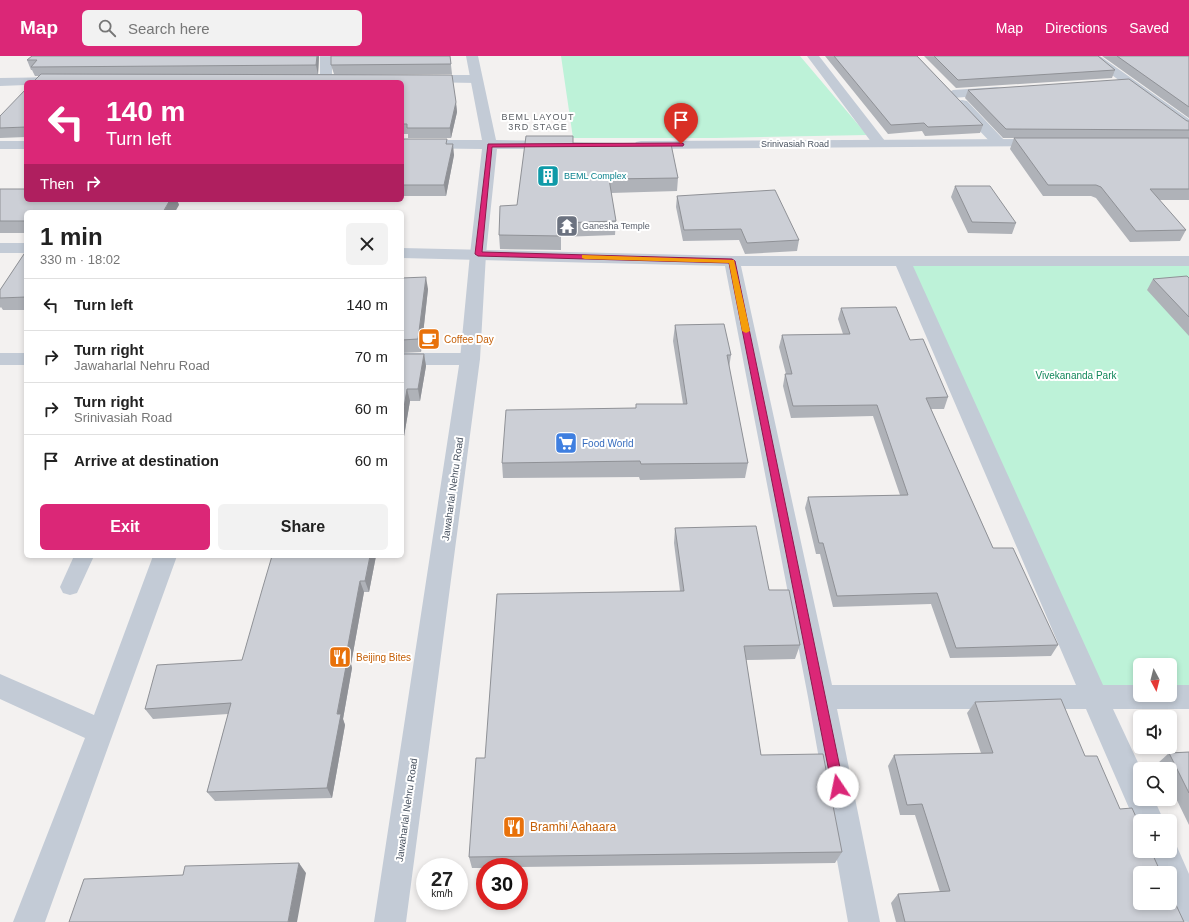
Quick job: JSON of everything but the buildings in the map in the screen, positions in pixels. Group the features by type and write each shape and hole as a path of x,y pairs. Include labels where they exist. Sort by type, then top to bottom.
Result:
{"street":[{"path":"326,56 326,79"},
{"name":"Jawaharlal Nehru Road","path":"390,922 470,359 478,254 490,145 472,56"},
{"path":"813,56 880,144"},
{"path":"1092,56 1189,125"},
{"path":"310,79 341,79"},
{"path":"409,79 476,79"},
{"path":"1112,83 1128,82"},
{"path":"2,84 24,83"},
{"path":"942,84 999,142"},
{"path":"953,94 1009,90"},
{"name":"Srinivasiah Road","path":"625,145 999,142 1054,143"},
{"path":"404,144 570,145"},
{"path":"0,145 24,145"},
{"path":"0,248 24,248"},
{"path":"404,253 732,261 1189,261"},
{"path":"732,261 821,697 864,922"},
{"path":"902,261 1146,814"},
{"path":"0,360 24,359"},
{"path":"404,359 470,359"},
{"path":"29,922 101,732 164,558"},
{"path":"0,686 101,732"},
{"path":"821,697 1189,697"},
{"path":"1166,858 1189,910"}],"lane":[{"path":"70,587 83,558"}],"green space":[{"path":"561,56 800,56 867,135 716,138 573,138"},
{"name":"Vivekananda Park","path":"902,261 1189,261 1189,685 1177,685 1177,658 1133,658 1133,685 1089,685"}],"slow traffic":[{"path":"585,257 732,261 746,331"}],"place":[{"name":"BEML Complex","path":"548,176"},
{"name":"Ganesha Temple","path":"567,226"},
{"name":"Coffee Day","path":"429,339"},
{"name":"Food World","path":"566,443"},
{"name":"Beijing Bites","path":"340,657"},
{"name":"Bramhi Aahaara","path":"514,827"}],"district":[{"name":"BEML LAYOUT 3RD STAGE","path":"538,122"}],"route":[{"path":"681,144 490,145 478,254 732,261 838,787"}]}
